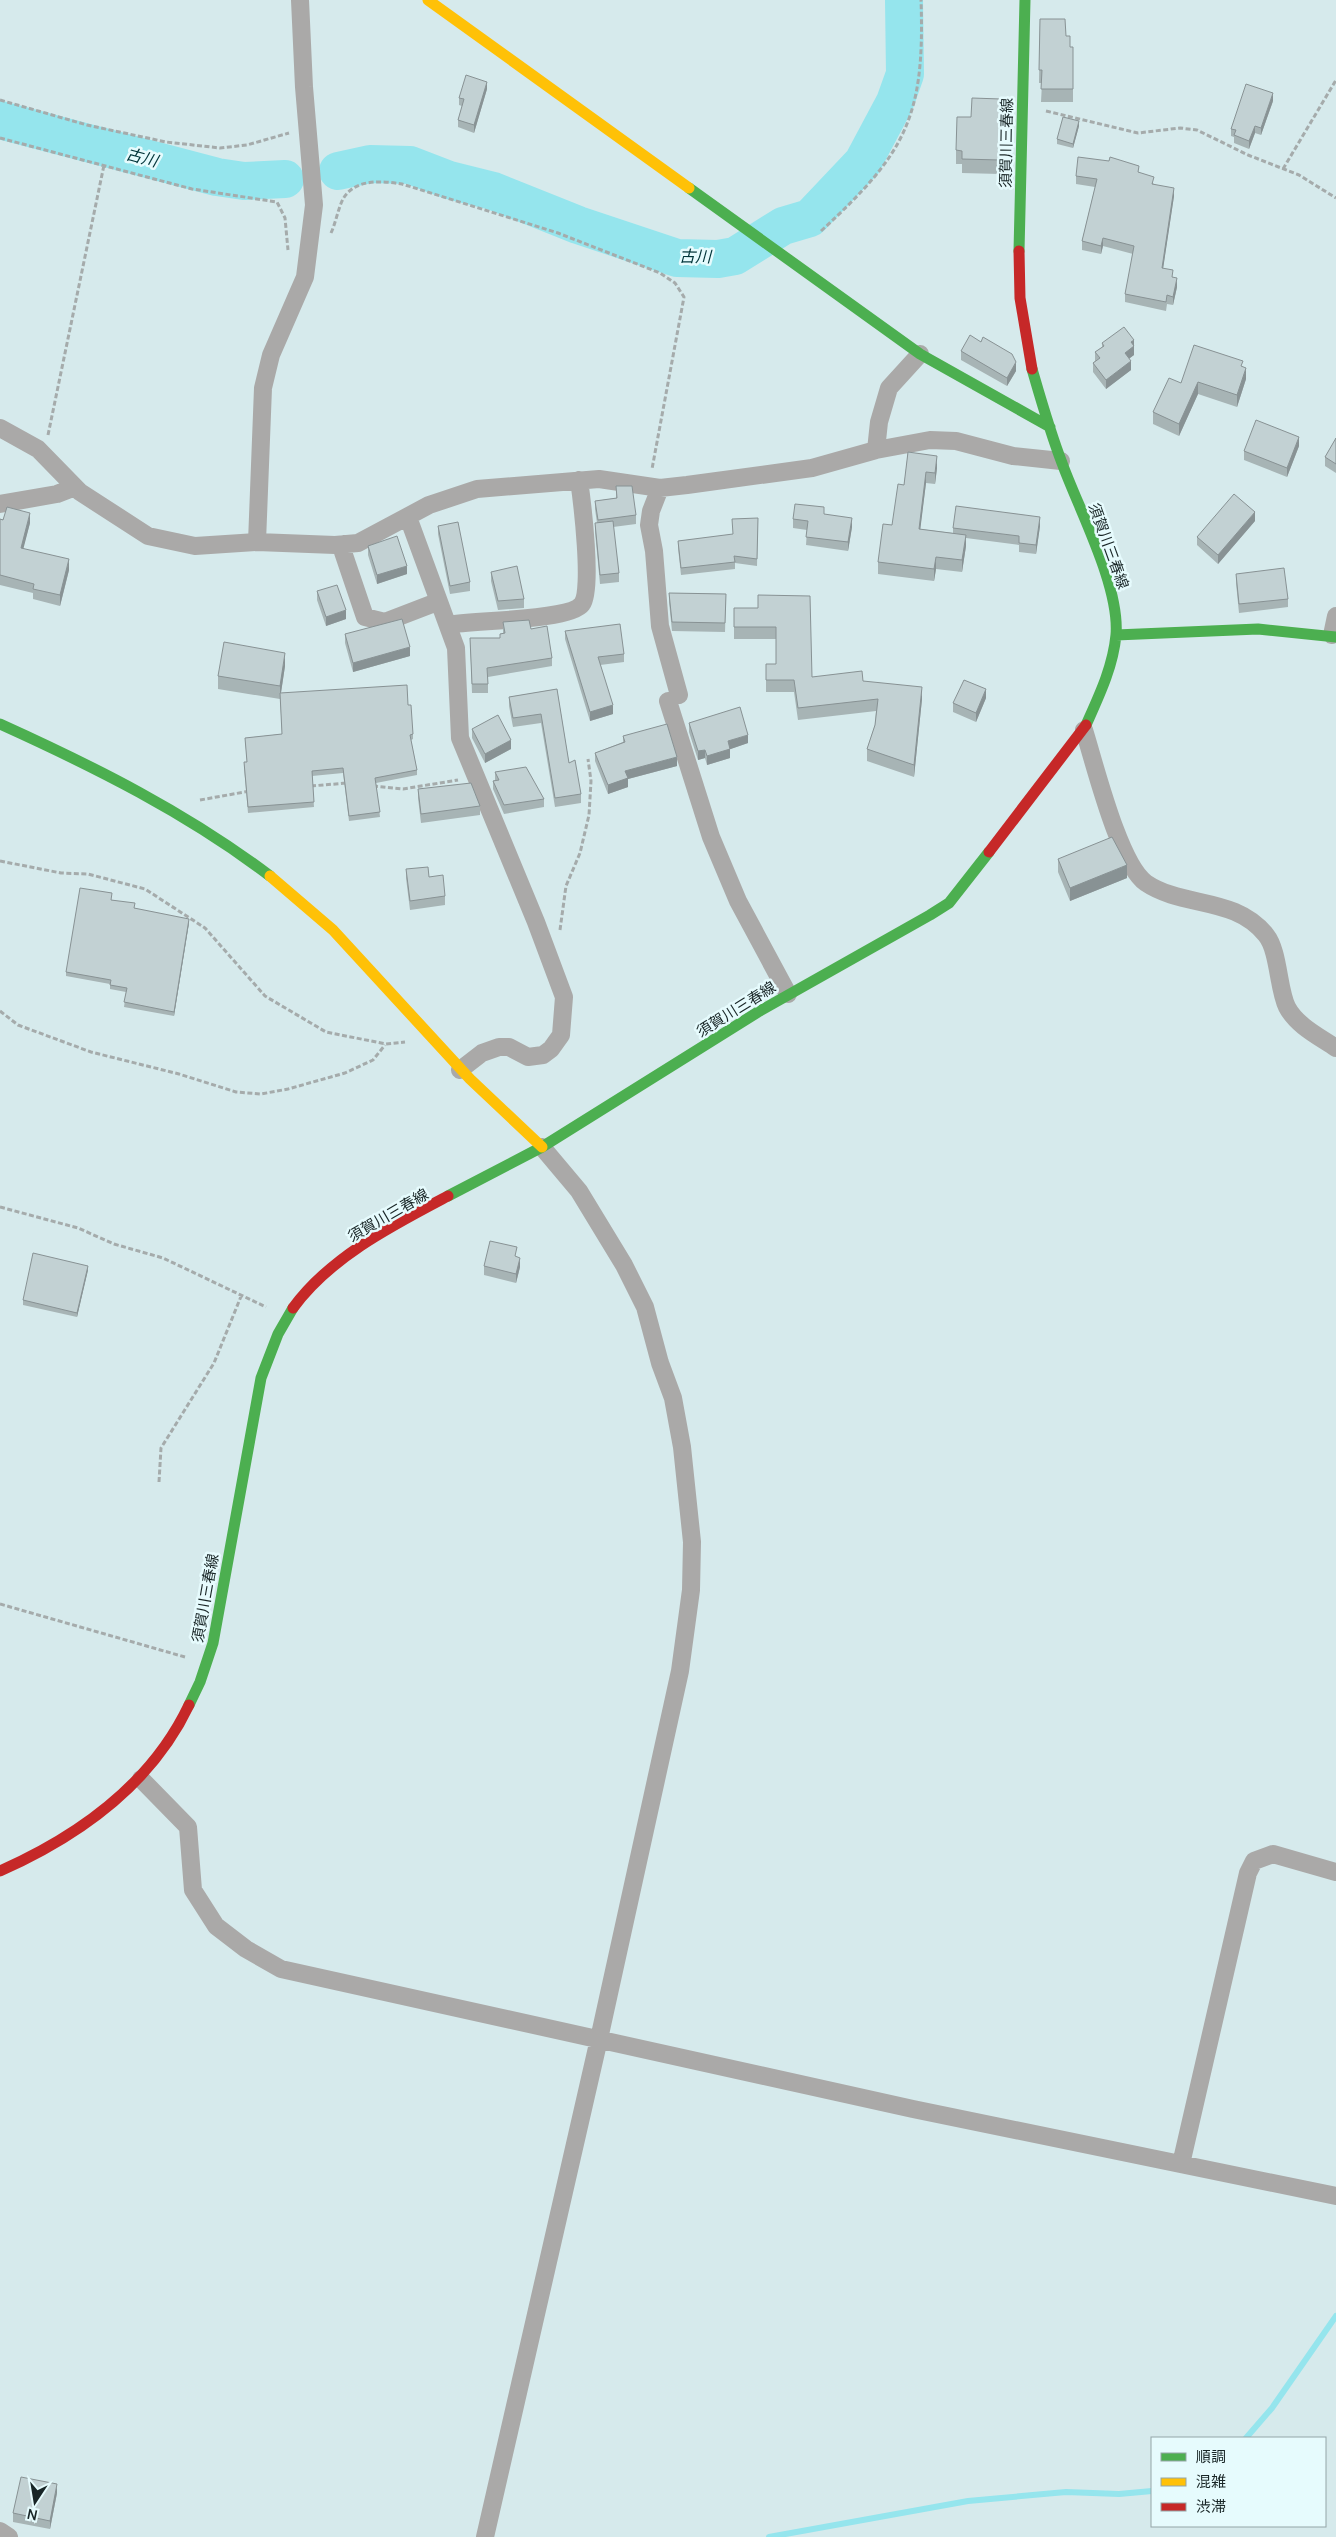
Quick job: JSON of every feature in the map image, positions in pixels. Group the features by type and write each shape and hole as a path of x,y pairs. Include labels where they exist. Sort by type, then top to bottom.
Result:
{"main road":[{"path":"428,0 920,354 1050,428"},
{"name":"須賀川三春線","path":"0,1871 32,1859 69,1837 140,1779 168,1745 188,1713 208,1663 260,1378 271,1346 287,1318 304,1296 350,1254 382,1233 542,1147 788,994 920,922 949,903 1084,730 1107,677 1116,635 1115,610 1110,585 1061,462 1040,400 1028,355 1020,298 1021,106 1025,0"},
{"path":"1116,635 1258,629 1334,636"},
{"path":"0,724 84,761 181,813 240,852 313,912 380,980 460,1070 542,1147"}],"street":[{"path":"257,542 263,388 271,355 305,277 314,205 304,87 300,0"},
{"path":"876,450 879,422 889,388 920,354"},
{"path":"0,428 8,430 44,455 80,492 148,536 195,546 257,542 358,543 429,505 477,489 611,479 654,487 812,468 876,450 930,440 956,441 1013,456 1061,462"},
{"path":"448,625 570,613 582,604 586,592 586,578 580,480"},
{"path":"0,504 57,494 74,486"},
{"path":"654,487 649,526 654,551 660,626 673,698 711,837 738,901 788,994"},
{"path":"408,517 456,648 460,738 564,997 561,1035 551,1049 543,1055 528,1057 509,1047 500,1047 482,1053 460,1070"},
{"path":"344,544 344,552 365,617 385,622 438,602"},
{"path":"1334,636 1336,616"},
{"path":"1084,730 1118,837 1134,872 1146,883 1160,890 1227,908 1251,919 1268,936 1287,1008 1302,1025 1336,1048"},
{"path":"485,2537 599,2039 680,1671 692,1590 692,1542 682,1447 673,1398 645,1307 624,1265 579,1191 542,1147"},
{"path":"140,1779 188,1827 193,1890 216,1926 246,1949 281,1969 931,2113 1336,2196"},
{"path":"1181,2164 1248,1873 1254,1861 1273,1854 1336,1872"},
{"path":"0,2531 9,2537"}],"path":[{"path":"821,231 859,196 885,165 897,147 911,118 921,68 921,0"},
{"path":"1283,169 1336,80"},
{"path":"0,100 87,125 166,142 220,148 247,145 291,133 308,121"},
{"path":"1021,106 1138,133 1188,128 1299,175 1336,198"},
{"path":"0,138 192,189 277,202 285,218 287,259"},
{"path":"44,455 104,165"},
{"path":"330,235 348,193 362,185 378,181 402,184 558,233 660,273 675,283 684,297 654,487"},
{"path":"545,946 557,938 566,886 586,834 591,800 588,759"},
{"path":"364,784 403,789 477,778"},
{"path":"306,786 337,782 355,784"},
{"path":"181,813 191,804 209,797 251,791"},
{"path":"0,861 61,873 88,874 144,889 205,928 265,996 326,1032 386,1044 431,1036"},
{"path":"0,1011 18,1024 91,1052 179,1074 236,1092 261,1094 288,1089 345,1073 373,1060 386,1044"},
{"path":"0,1207 78,1228 114,1244 163,1258 242,1294 287,1318"},
{"path":"159,1482 162,1448 214,1362 242,1294"},
{"path":"0,1604 170,1654 208,1663"}],"building":[{"path":"1040,19 1065,19 1066,36 1070,36 1070,47 1073,47 1073,89 1041,89 1042,70 1039,70"},
{"path":"466,75 487,82 474,125 458,120 464,99 459,98"},
{"path":"1246,84 1273,93 1261,128 1255,126 1249,141 1234,135 1236,130 1231,129"},
{"path":"972,98 1001,99 1000,160 962,159 962,151 956,150 957,117 971,117"},
{"path":"1063,117 1079,121 1073,144 1057,139"},
{"path":"1078,157 1109,161 1110,157 1139,166 1138,172 1154,177 1152,184 1174,188 1162,268 1173,270 1172,277 1177,278 1173,297 1167,295 1166,302 1125,294 1134,246 1103,238 1101,246 1082,241 1097,179 1076,176"},
{"path":"1124,327 1134,340 1131,342 1134,346 1125,353 1131,361 1106,380 1093,363 1100,358 1095,352 1104,346 1102,343"},
{"path":"970,335 981,342 983,337 1012,354 1016,362 1007,378 961,351"},
{"path":"1194,345 1243,361 1241,366 1246,368 1237,395 1198,382 1179,424 1153,412 1169,378 1181,383"},
{"path":"1256,420 1299,437 1287,468 1244,451"},
{"path":"1336,438 1336,464 1325,457"},
{"path":"908,452 937,456 935,473 926,472 919,529 966,535 962,560 936,557 934,569 878,562 883,524 892,525 898,484 904,485"},
{"path":"616,486 632,486 636,515 598,520 595,501 617,498"},
{"path":"1234,494 1255,512 1218,555 1197,537"},
{"path":"795,504 824,507 824,514 852,518 848,542 806,537 808,521 793,519"},
{"path":"956,506 1040,517 1036,545 1019,543 1019,536 953,528"},
{"path":"7,507 30,513 21,548 69,559 60,595 33,589 34,584 0,575 0,519 3,520"},
{"path":"758,518 757,559 734,556 735,562 681,568 678,541 733,534 732,519"},
{"path":"613,521 619,573 600,575 595,523"},
{"path":"458,522 470,582 450,586 438,526"},
{"path":"397,536 407,566 377,575 368,546"},
{"path":"517,566 524,599 498,601 491,572"},
{"path":"1284,568 1288,599 1239,604 1236,574"},
{"path":"337,585 346,610 326,617 317,591"},
{"path":"669,593 726,594 725,623 672,622"},
{"path":"758,595 810,596 812,677 862,671 863,681 922,687 914,765 867,749 875,725 878,699 798,708 794,680 766,680 766,664 776,664 776,627 734,627 734,608 758,608"},
{"path":"402,619 410,647 353,663 345,634"},
{"path":"529,620 531,629 547,626 552,658 487,668 488,684 472,684 470,638 500,638 500,634 505,633 503,622"},
{"path":"620,624 624,654 598,657 613,705 590,712 565,631"},
{"path":"224,642 285,653 280,686 218,676"},
{"path":"964,680 986,689 976,713 953,703"},
{"path":"407,685 408,705 411,705 413,734 410,735 417,770 375,778 380,812 349,816 343,768 312,771 314,802 248,807 244,762 247,762 245,738 282,734 280,693"},
{"path":"557,689 569,763 575,760 581,794 555,798 541,714 513,718 509,697"},
{"path":"740,707 748,735 728,741 730,749 707,756 705,750 698,751 689,723"},
{"path":"498,715 511,740 485,754 472,729"},
{"path":"667,724 677,757 625,771 628,778 608,785 595,753 625,742 623,736"},
{"path":"526,767 544,799 504,805 493,781 499,780 495,772"},
{"path":"471,783 480,806 421,814 418,789"},
{"path":"1112,837 1127,865 1070,888 1058,859"},
{"path":"428,867 429,877 443,875 445,896 410,901 406,869"},
{"path":"80,888 112,893 111,900 135,903 134,908 189,919 174,1012 124,1002 127,988 110,985 111,980 66,972"},
{"path":"490,1241 517,1247 515,1256 520,1258 516,1274 484,1266"},
{"path":"33,1253 88,1266 77,1313 23,1300"},
{"path":"21,2477 57,2484 50,2521 13,2513"}],"waterway":[{"name":"古川","path":"338,171 370,164 410,165 449,180 493,191 578,225 677,258 718,259 735,256 783,226 810,218 863,162 895,102 905,74 904,0"},
{"name":"古川","path":"0,120 217,177 244,181 285,179"},
{"path":"1247,2437 1272,2408 1336,2316"},
{"path":"769,2537 968,2501 1066,2492 1119,2494 1151,2491"}],"traffic: fast":[{"path":"1019,251 1025,0"},
{"path":"689,188 920,354 1050,427"},
{"path":"1032,369 1069,482 1105,571 1116,615 1116,635 1112,658 1105,681 1086,725"},
{"path":"1116,635 1258,629 1336,637"},
{"path":"0,724 140,792 206,832 270,876"},
{"path":"448,1196 542,1147 758,1012 949,903 989,852"},
{"path":"189,1705 200,1682 213,1643 261,1378 278,1334 293,1308"}],"traffic: slow":[{"path":"428,0 689,188"},
{"path":"270,876 333,930 470,1079 542,1147"}],"traffic: jam":[{"path":"1019,251 1020,298 1032,369"},
{"path":"989,852 1086,725"},
{"path":"293,1308 325,1273 344,1258 385,1231 448,1196"},
{"path":"0,1871 58,1842 110,1805 155,1760 173,1734 189,1705"}]}
